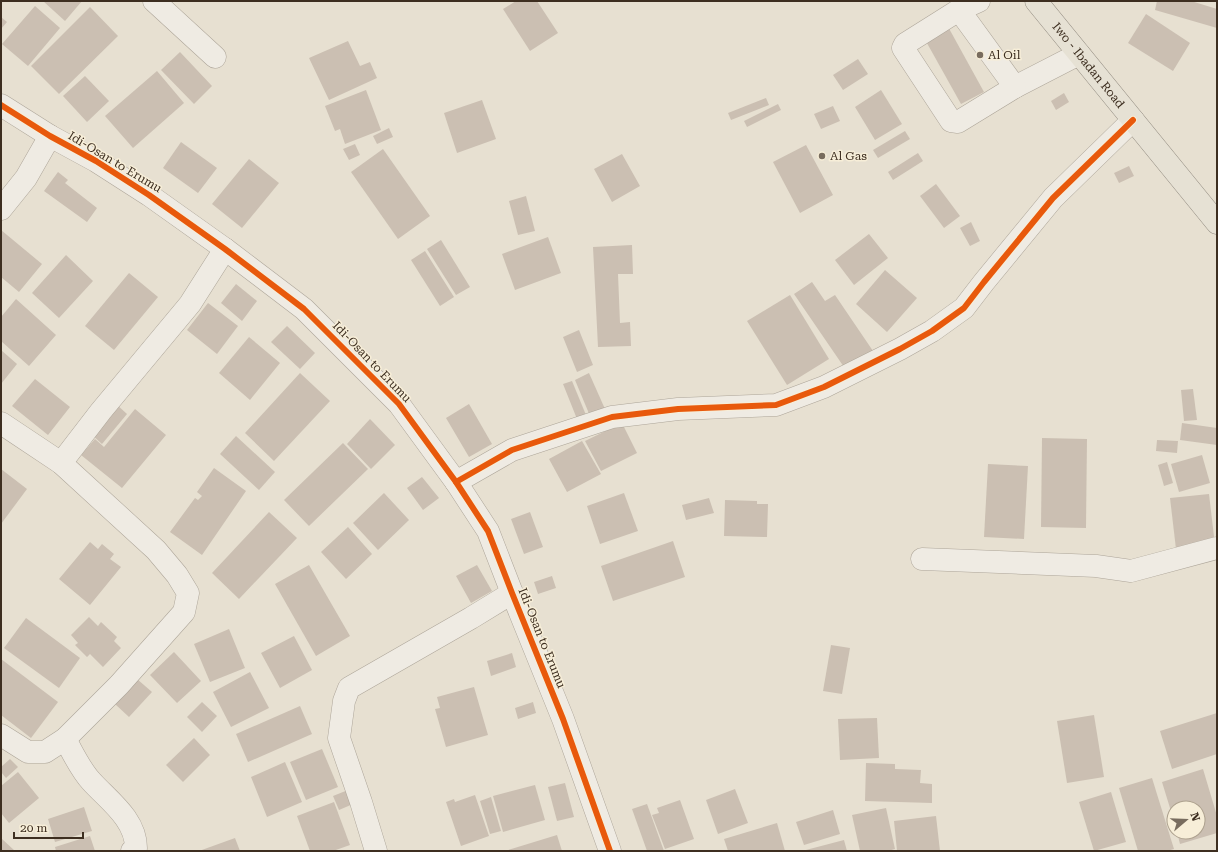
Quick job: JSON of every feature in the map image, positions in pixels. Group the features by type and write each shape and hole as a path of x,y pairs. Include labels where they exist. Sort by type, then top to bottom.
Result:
{"main road":[{"name":"Iwo - Ibadan Road","path":"1036,1 1217,223"}],"street":[{"path":"154,1 216,57"},
{"path":"979,1 959,10 905,44 903,48 952,121 958,122 1015,87 1079,54"},
{"path":"959,10 1015,87"},
{"name":"Idi-Osan to Erumu","path":"1,105 50,136 96,161 149,195 225,249 304,309 399,404 456,482 488,531 563,719 610,851"},
{"path":"456,482 512,450 612,417 678,409 776,405 824,387 900,349 932,331 964,308 1053,198 1133,120"},
{"path":"1,210 26,178 50,136"},
{"path":"61,463 190,304 225,249"},
{"path":"1,423 61,463 156,550 177,575 188,593 184,612 119,685 65,739 45,752 28,752 1,735"},
{"path":"922,559 1096,566 1131,571 1189,557 1217,548"},
{"path":"376,851 339,738 344,701 349,688 512,593"},
{"path":"65,739 90,780 122,812 136,837 136,848 132,851"}],"building":[{"path":"43,1 82,1 65,21"},
{"path":"516,1 537,1 558,33 530,51 503,9"},
{"path":"1157,1 1191,1 1217,9 1217,28 1155,10"},
{"path":"35,6 60,28 28,66 2,44"},
{"path":"90,7 118,36 59,94 31,66"},
{"path":"1146,14 1190,43 1173,71 1128,43"},
{"path":"1,17 7,22 1,29"},
{"path":"946,23 984,92 961,104 923,36"},
{"path":"348,41 360,66 370,62 377,78 329,100 309,58"},
{"path":"180,52 212,86 194,104 161,70"},
{"path":"858,59 868,74 843,90 833,75"},
{"path":"157,71 184,103 133,148 105,116"},
{"path":"85,76 109,101 87,122 63,96"},
{"path":"366,90 381,130 345,144 340,129 335,131 325,106"},
{"path":"881,90 902,124 875,140 855,107"},
{"path":"1064,93 1069,102 1056,110 1051,101"},
{"path":"766,98 769,105 731,120 728,113"},
{"path":"482,100 496,139 457,153 444,113"},
{"path":"778,104 781,110 747,127 744,121"},
{"path":"833,106 840,121 821,129 814,114"},
{"path":"389,128 393,137 377,144 373,136"},
{"path":"905,131 910,139 878,158 873,150"},
{"path":"181,142 217,168 198,193 163,168"},
{"path":"355,144 360,155 349,160 343,149"},
{"path":"806,145 833,195 800,213 773,162"},
{"path":"383,149 430,216 398,239 351,172"},
{"path":"918,153 923,161 893,180 888,172"},
{"path":"622,154 640,186 612,202 594,169"},
{"path":"249,159 279,183 242,228 212,204"},
{"path":"1129,166 1134,176 1119,183 1114,173"},
{"path":"58,172 68,180 65,183 97,208 87,222 44,191"},
{"path":"936,184 960,216 944,228 920,196"},
{"path":"526,196 535,231 518,235 509,201"},
{"path":"971,222 980,241 970,246 960,228"},
{"path":"1,230 42,264 19,292 1,277"},
{"path":"869,234 888,258 854,285 835,260"},
{"path":"548,237 561,273 515,290 502,254"},
{"path":"441,240 470,287 456,295 427,249"},
{"path":"632,245 633,274 618,274 620,323 630,322 631,346 598,347 593,247"},
{"path":"425,251 454,297 440,306 411,260"},
{"path":"66,255 93,281 59,318 32,293"},
{"path":"885,270 917,298 887,332 856,304"},
{"path":"129,273 158,297 114,350 85,326"},
{"path":"812,282 825,301 835,295 873,351 846,370 794,294"},
{"path":"236,284 257,301 242,321 221,303"},
{"path":"790,295 829,359 787,385 747,321"},
{"path":"16,299 56,335 29,366 1,341 1,317"},
{"path":"208,303 238,326 217,354 187,330"},
{"path":"287,326 315,353 300,369 271,342"},
{"path":"579,330 593,365 577,372 563,337"},
{"path":"249,337 280,363 250,400 219,373"},
{"path":"1,350 17,364 1,384"},
{"path":"300,373 330,401 274,461 245,433"},
{"path":"589,373 605,409 590,416 575,380"},
{"path":"35,379 70,407 48,435 12,406"},
{"path":"572,381 586,415 577,419 563,384"},
{"path":"1193,389 1197,420 1184,421 1181,390"},
{"path":"116,404 127,414 102,444 91,434"},
{"path":"469,404 492,444 469,457 446,418"},
{"path":"135,409 166,435 122,488 81,455 95,439 104,447"},
{"path":"370,419 395,445 371,469 347,444"},
{"path":"622,423 637,453 601,471 585,441"},
{"path":"1182,423 1217,428 1217,445 1180,440"},
{"path":"236,436 275,472 259,490 220,454"},
{"path":"1042,438 1087,439 1086,528 1041,527"},
{"path":"1157,440 1178,441 1177,453 1156,451"},
{"path":"582,441 601,474 567,492 549,459"},
{"path":"343,443 368,469 309,526 284,500"},
{"path":"1202,455 1210,483 1179,492 1171,464"},
{"path":"1167,462 1173,483 1164,486 1158,465"},
{"path":"988,464 1028,466 1024,539 984,537"},
{"path":"214,468 246,491 202,555 170,532 195,498 198,500 202,496 197,492"},
{"path":"1,469 27,489 1,524"},
{"path":"422,477 439,498 423,510 407,488"},
{"path":"384,493 409,520 378,550 353,523"},
{"path":"624,493 638,531 600,544 587,506"},
{"path":"1209,494 1215,545 1176,549 1170,498"},
{"path":"709,498 714,513 686,520 682,505"},
{"path":"725,500 757,501 757,504 768,504 767,537 724,536"},
{"path":"269,512 297,538 239,599 212,573"},
{"path":"530,512 543,547 524,554 511,519"},
{"path":"348,527 372,554 346,579 321,552"},
{"path":"673,541 685,577 613,601 601,566"},
{"path":"90,542 98,549 102,544 114,554 110,559 121,567 90,605 59,579"},
{"path":"309,565 350,636 316,656 275,584"},
{"path":"477,565 492,591 471,603 456,576"},
{"path":"552,576 556,588 538,594 534,582"},
{"path":"89,617 98,626 101,622 117,637 114,641 121,648 103,667 90,654 87,657 75,645 78,643 71,635"},
{"path":"26,618 80,658 59,688 4,648"},
{"path":"229,629 245,668 210,682 194,644"},
{"path":"294,636 312,670 280,688 261,653"},
{"path":"831,645 850,648 842,694 823,691"},
{"path":"174,652 201,681 177,703 150,675"},
{"path":"512,653 516,667 491,676 487,661"},
{"path":"1,659 58,702 31,738 1,715"},
{"path":"250,672 269,708 231,727 213,692"},
{"path":"137,679 152,692 129,717 115,704"},
{"path":"474,687 488,735 446,747 435,709 440,708 437,697"},
{"path":"202,702 217,716 202,732 187,717"},
{"path":"533,702 536,713 518,719 515,708"},
{"path":"300,706 312,734 248,762 236,734"},
{"path":"1217,713 1217,754 1172,769 1160,731"},
{"path":"1094,715 1104,777 1067,783 1057,721"},
{"path":"877,718 879,758 840,760 838,719"},
{"path":"194,738 210,755 183,782 166,765"},
{"path":"322,749 338,787 306,800 290,762"},
{"path":"10,759 18,767 6,778 1,772 1,767"},
{"path":"285,762 302,802 267,817 251,777"},
{"path":"866,763 895,764 895,769 921,770 920,783 932,784 932,803 865,801"},
{"path":"1203,769 1217,816 1217,833 1206,836 1206,800 1168,800 1162,782"},
{"path":"18,772 39,798 9,823 1,813 1,786"},
{"path":"1152,778 1166,823 1166,840 1171,840 1174,849 1167,851 1138,851 1119,788"},
{"path":"565,783 574,817 557,821 548,787"},
{"path":"535,785 545,820 503,832 493,796"},
{"path":"735,789 748,823 718,834 706,800"},
{"path":"348,790 353,804 339,810 333,796"},
{"path":"1111,792 1126,842 1094,851 1079,802"},
{"path":"475,795 489,836 461,846 446,802 454,799 455,802"},
{"path":"491,797 501,831 490,834 480,801"},
{"path":"680,800 694,839 665,849 652,815 659,813 657,808"},
{"path":"334,802 350,845 333,851 310,851 297,816"},
{"path":"647,804 664,851 647,851 632,809"},
{"path":"84,807 92,831 55,842 48,819"},
{"path":"886,808 895,849 888,851 860,851 852,815"},
{"path":"833,810 840,834 804,845 796,822"},
{"path":"936,816 940,851 897,851 894,821"},
{"path":"777,823 785,851 728,851 724,839"},
{"path":"557,835 562,851 505,851"},
{"path":"90,836 95,851 56,851 55,847"},
{"path":"1,838 15,851 1,851"},
{"path":"235,838 240,851 199,851"},
{"path":"844,840 847,851 802,851"},
{"path":"1179,840 1193,840 1180,844"}],"cycle path":[{"path":"1,105 50,136 96,161 149,195 225,249 304,309 399,404 456,482 488,531 563,719 610,851"},
{"path":"456,482 512,450 612,417 678,409 776,405 824,387 900,349 932,331 964,308 1053,198 1133,120"}],"place":[{"name":"Al Oil","path":"980,55"},
{"name":"Al Gas","path":"822,156"}]}
